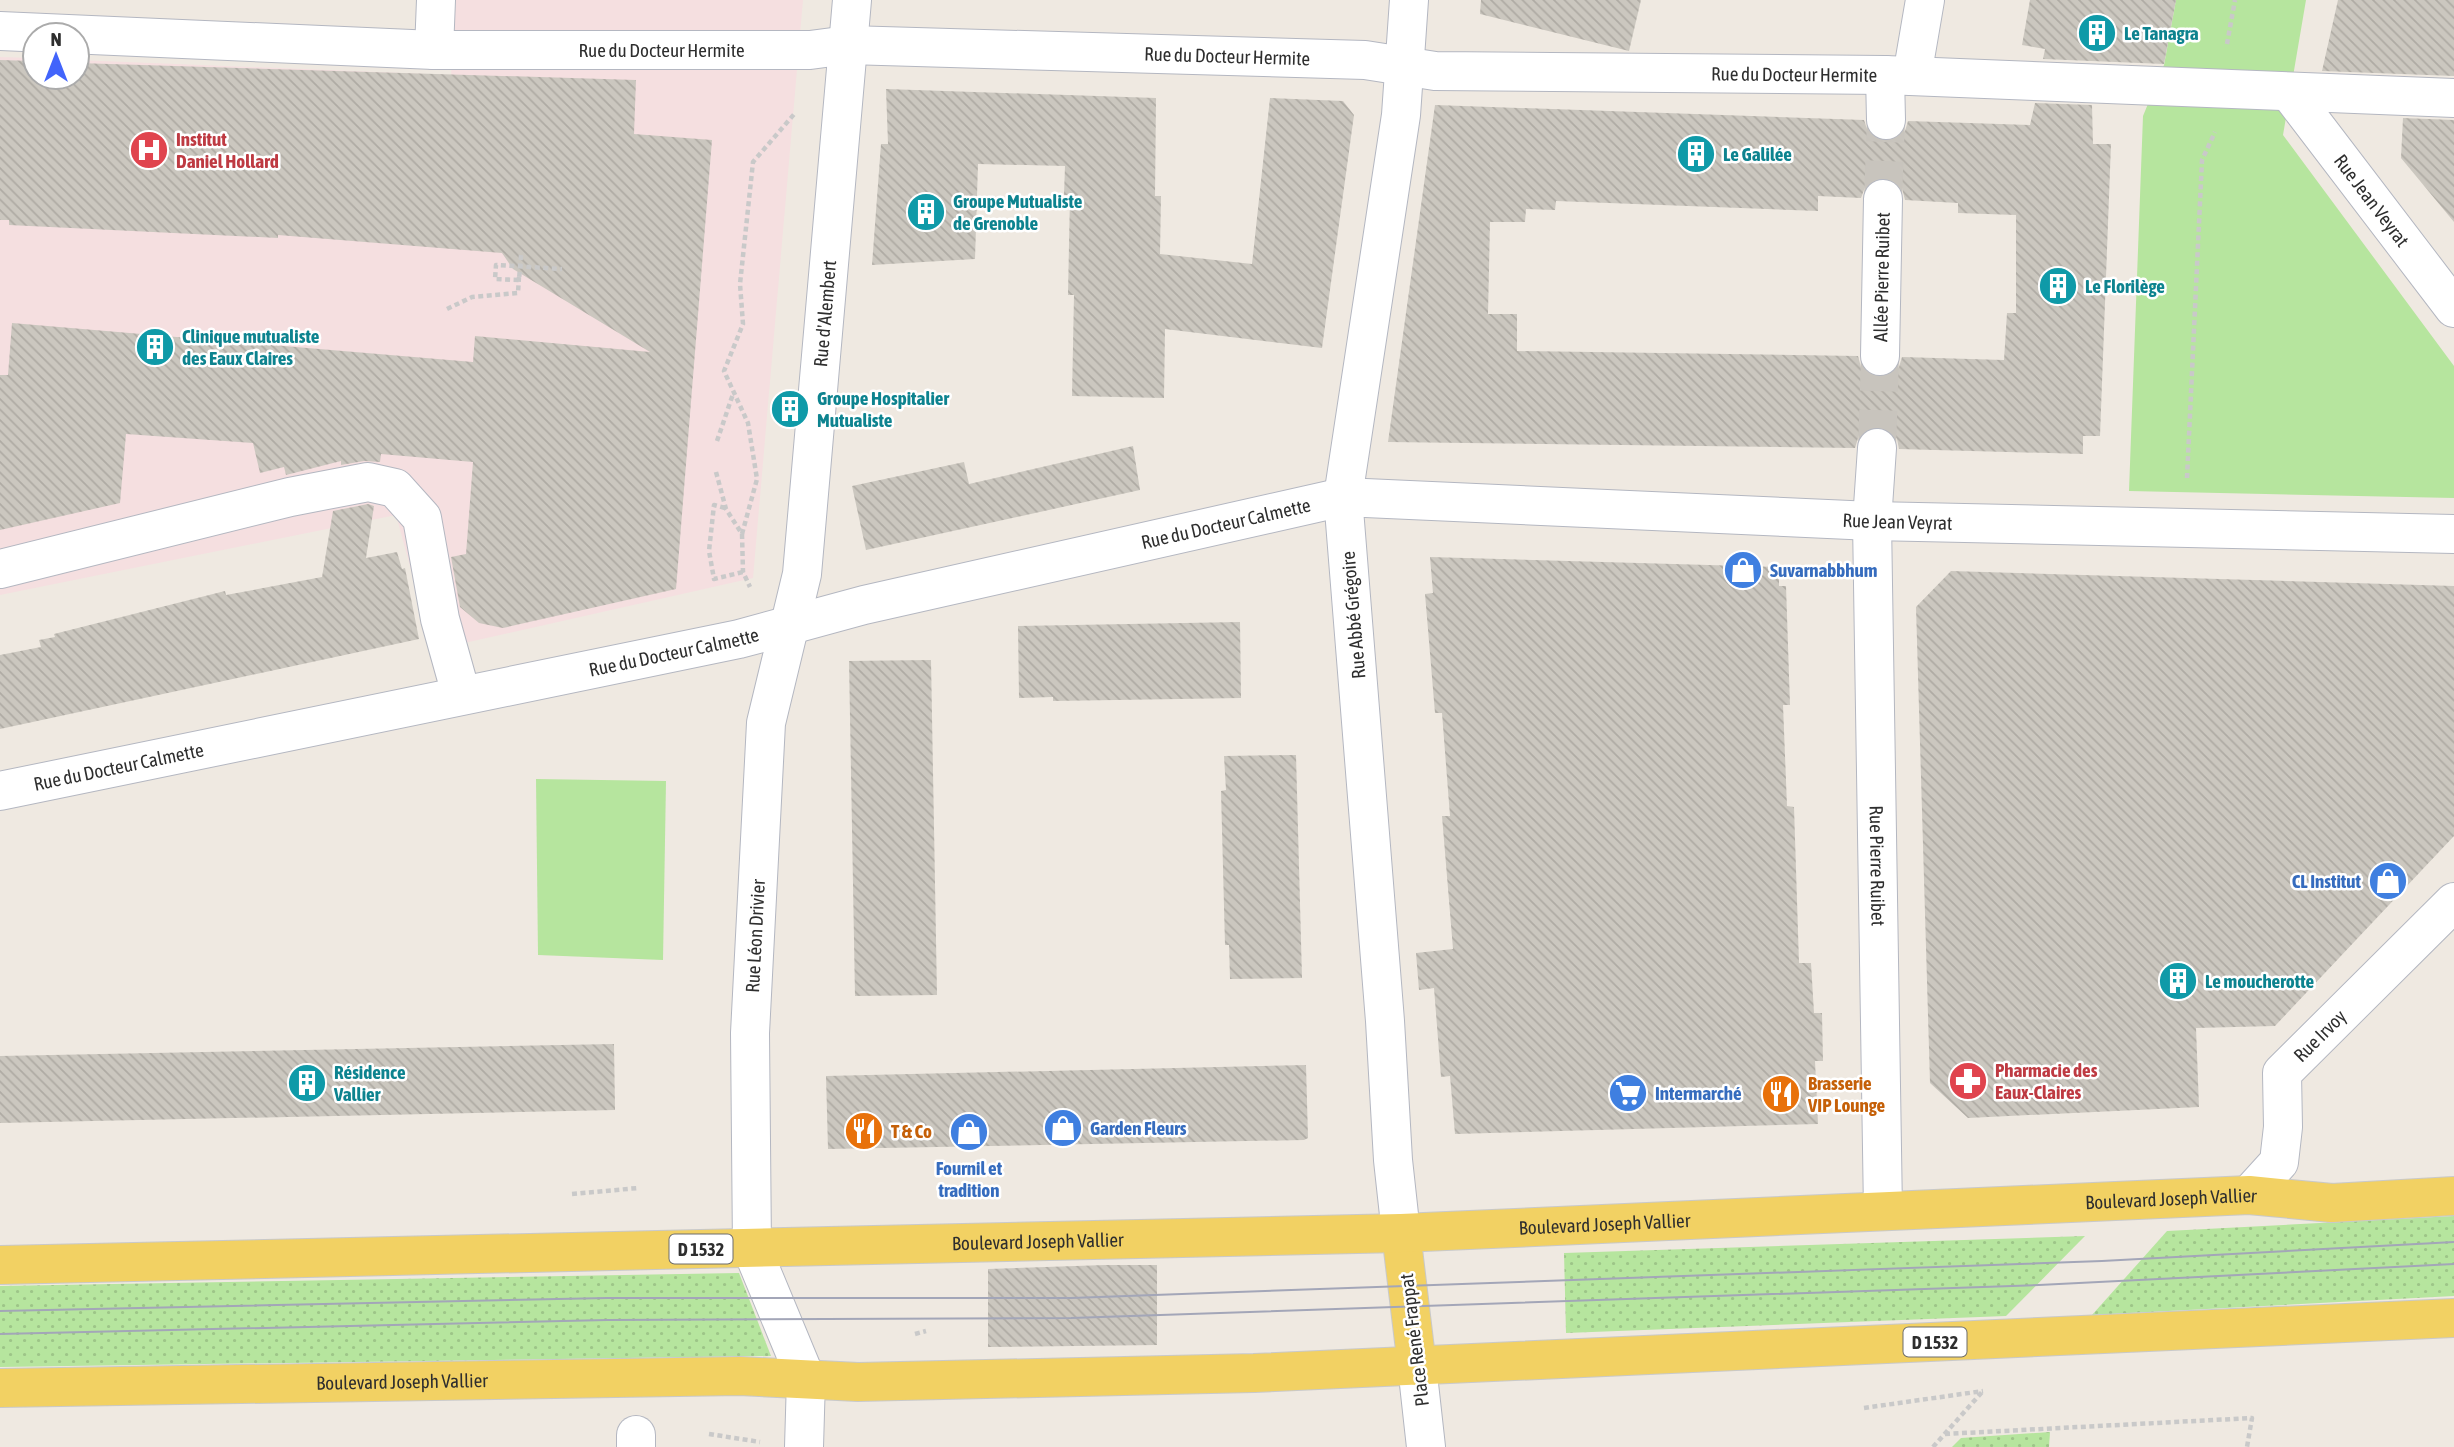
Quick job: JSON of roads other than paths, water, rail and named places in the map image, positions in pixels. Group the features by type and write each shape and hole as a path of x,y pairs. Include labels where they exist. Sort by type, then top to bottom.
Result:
{"main road":[{"name":"Boulevard Joseph Vallier","path":"0,1265 1401,1233 2249,1195 2332,1203 2454,1196"},
{"name":"Place René Frappat","path":"1401,1233 1417,1366"},
{"name":"Boulevard Joseph Vallier","path":"0,1388 740,1376 858,1382 1254,1373 2454,1318"}],"street":[{"path":"434,50 436,0"},
{"name":"Rue d'Alembert","path":"788,626 802,574 852,0"},
{"name":"Rue Abbé Grégoire","path":"1401,1233 1393,1160 1385,1021 1343,497 1401,115 1409,0"},
{"path":"1886,120 1898,75 1925,0"},
{"name":"Rue du Docteur Hermite","path":"3,21 434,50 810,50 848,45 1365,60 1435,71 1898,75 2454,98"},
{"name":"Rue Jean Veyrat","path":"2290,93 2454,308"},
{"name":"Allée Pierre Ruibet","path":"1880,356 1883,199"},
{"path":"1872,521 1877,448"},
{"path":"0,569 289,497 368,482 396,488 422,518 440,619 461,694"},
{"name":"Rue du Docteur Calmette","path":"0,791 461,694 739,639 864,605 1343,497"},
{"name":"Rue Jean Veyrat","path":"1343,497 1872,521 2454,534"},
{"name":"Rue Pierre Ruibet","path":"1872,521 1883,1211"},
{"name":"Rue Léon Drivier","path":"752,1249 750,1033 766,723 788,626"},
{"name":"Rue Irvoy","path":"2249,1195 2279,1162 2283,1127 2281,1073 2454,902"},
{"path":"752,1249 806,1379 787,1445"},
{"name":"Place René Frappat","path":"1417,1366 1426,1447"}],"tunnel":[{"path":"1883,199 1886,120"},
{"path":"1877,448 1880,356"}],"tram line":[{"path":"0,1311 607,1298 1071,1298 2102,1261 2454,1242"},
{"path":"0,1334 607,1320 1071,1318 2039,1285 2454,1264"}],"place":[{"name":"Le Tanagra","path":"2097,33"},
{"name":"Institut Daniel Hollard","path":"149,150"},
{"name":"Le Galilée","path":"1696,154"},
{"name":"Groupe Mutualiste de Grenoble","path":"926,212"},
{"name":"Le Florilège","path":"2058,286"},
{"name":"Clinique mutualiste des Eaux Claires","path":"155,347"},
{"name":"Groupe Hospitalier Mutualiste","path":"790,409"},
{"name":"Suvarnabbhum","path":"1743,570"},
{"name":"CL Institut","path":"2388,881"},
{"name":"Le moucherotte","path":"2178,981"},
{"name":"Pharmacie des Eaux-Claires","path":"1968,1081"},
{"name":"Résidence Vallier","path":"307,1083"},
{"name":"Intermarché","path":"1628,1093"},
{"name":"Brasserie VIP Lounge","path":"1781,1094"},
{"name":"Garden Fleurs","path":"1063,1128"},
{"name":"T & Co","path":"864,1131"},
{"name":"Fournil et tradition","path":"969,1132"}]}
